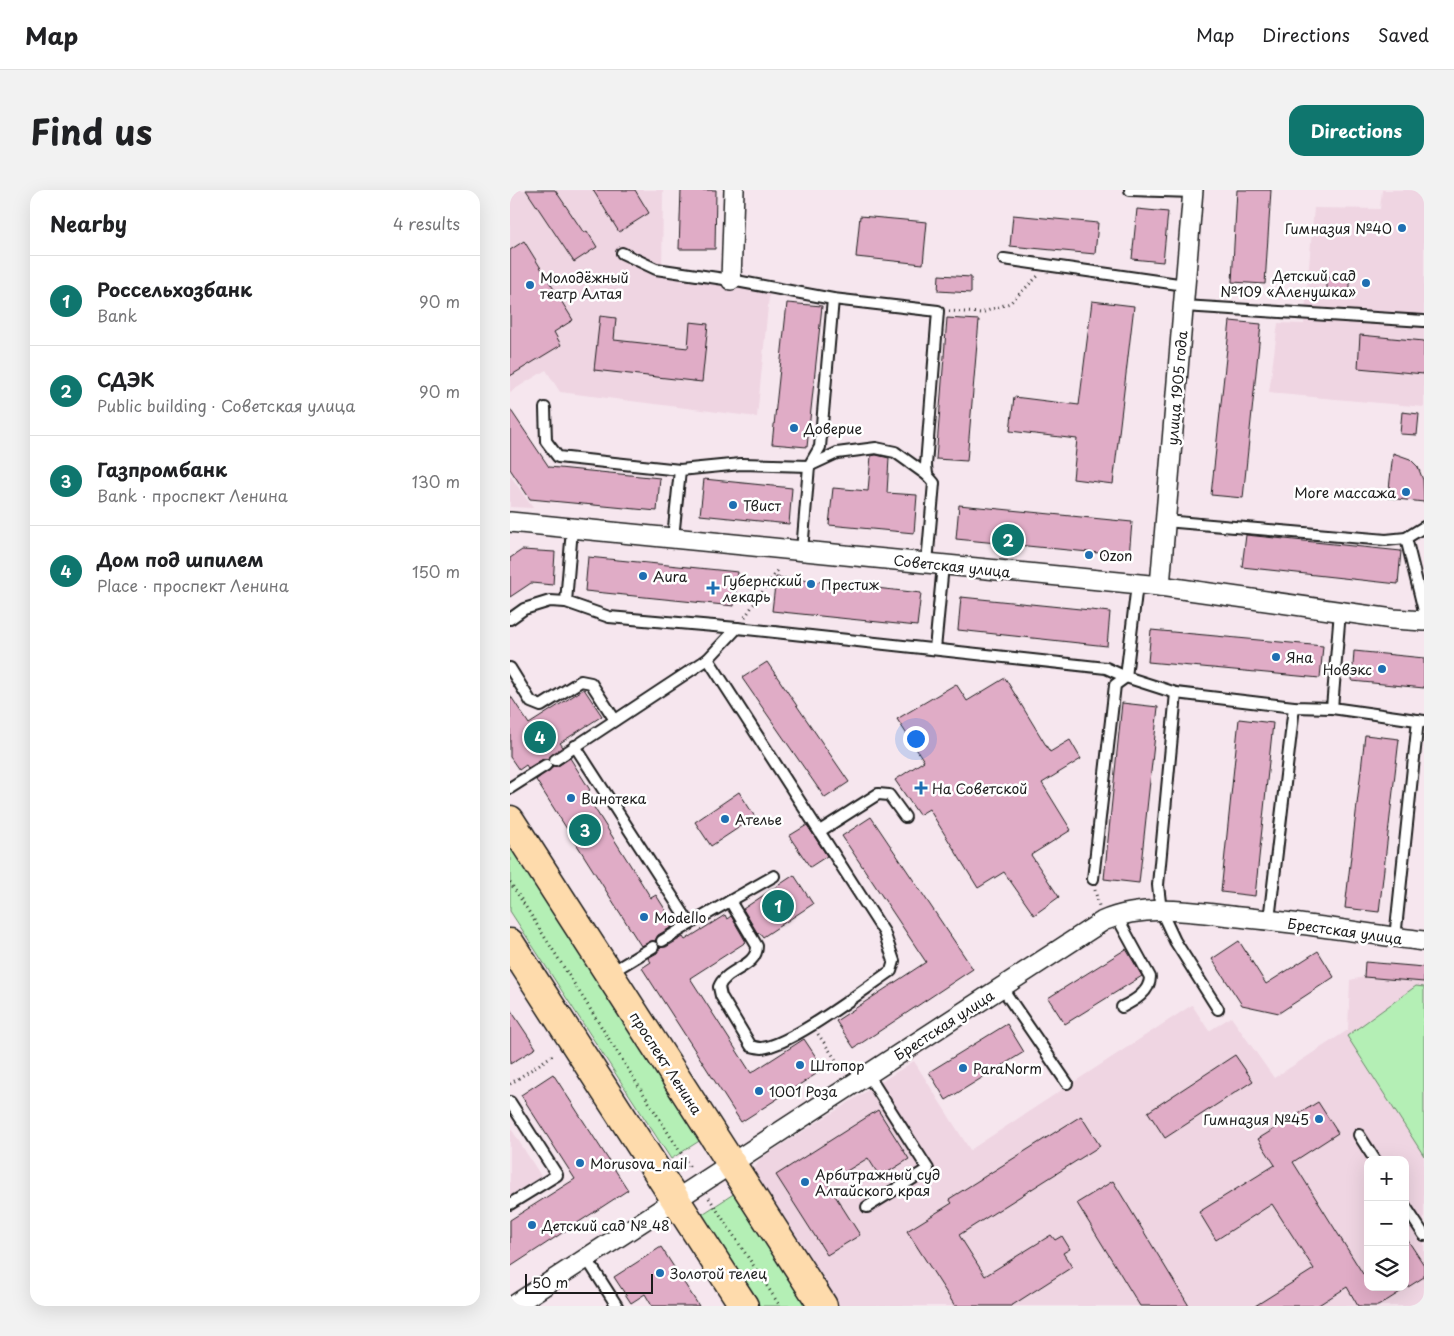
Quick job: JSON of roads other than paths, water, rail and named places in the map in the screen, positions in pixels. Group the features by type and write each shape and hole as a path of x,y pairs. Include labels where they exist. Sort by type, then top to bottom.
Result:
{"main road":[{"name":"проспект Ленина","path":"510,820 823,1306"},
{"path":"510,943 744,1306"}],"street":[{"path":"730,280 734,190"},
{"name":"улица 1905 года","path":"1160,586 1193,191"},
{"name":"Советская улица","path":"510,522 1160,586 1340,612 1424,621"},
{"name":"Советская улица","path":"1393,619 1424,611"},
{"name":"Брестская улица","path":"513,1306 1110,918 1161,911 1190,912 1269,920 1424,941"}],"lane":[{"path":"1130,190 1193,191"},
{"path":"622,253 656,269 730,280 833,299 938,311 927,475"},
{"path":"1004,259 1185,285"},
{"path":"802,551 809,466 820,447 833,299"},
{"path":"1184,306 1424,321"},
{"path":"545,408 546,441 558,457 680,470 741,464 809,466 838,454 876,448 895,452 927,475 934,483 935,650"},
{"path":"673,538 680,470"},
{"path":"1165,521 1386,540 1406,538 1424,527"},
{"path":"566,602 572,529"},
{"path":"1406,538 1424,611"},
{"path":"1093,879 1115,685 1126,677 1137,584"},
{"path":"510,618 524,609 550,601 566,602 609,616 1106,668 1126,677 1176,693 1294,707 1332,708 1421,720 1395,938"},
{"path":"1332,708 1340,612"},
{"path":"510,788 708,659 737,628"},
{"path":"708,659 884,932 894,961 891,971 812,1025 776,1044 761,1048 751,1046 721,996 719,987 727,975 754,958 757,953 757,946 730,901"},
{"path":"510,668 531,702 541,706 581,681 591,683 615,720"},
{"path":"1176,693 1158,885 1161,911 1175,941 1218,1009"},
{"path":"1269,920 1294,707"},
{"path":"575,746 690,924"},
{"path":"820,831 878,794 888,795 905,817"},
{"path":"609,974 690,924 774,876"},
{"path":"1110,918 1150,976 1148,988 1122,1007"},
{"path":"1002,988 1067,1083"},
{"path":"860,1080 928,1169 867,1208"},
{"path":"510,1102 557,1175 510,1204"},
{"path":"1359,1135 1372,1156"},
{"path":"1409,1212 1424,1235"},
{"path":"587,1258 618,1306"}],"place":[{"name":"Гимназия №40","path":"1402,228"},
{"name":"Детский сад №109 «Аленушка»","path":"1366,283"},
{"name":"Молодёжный театр Алтая","path":"530,285"},
{"name":"Доверие","path":"794,428"},
{"name":"More массажа","path":"1406,492"},
{"name":"Твист","path":"733,505"},
{"name":"СДЭК","path":"1008,540"},
{"name":"Ozon","path":"1089,555"},
{"name":"Aura","path":"643,576"},
{"name":"Престиж","path":"811,584"},
{"name":"Губернский лекарь","path":"713,588"},
{"name":"Яна","path":"1276,657"},
{"name":"Новэкс","path":"1382,669"},
{"name":"Дом под шпилем","path":"540,737"},
{"name":"На Советской","path":"921,788"},
{"name":"Винотека","path":"571,798"},
{"name":"Ателье","path":"725,819"},
{"name":"Газпромбанк","path":"585,830"},
{"name":"Россельхозбанк","path":"778,906"},
{"name":"Modello","path":"644,917"},
{"name":"Штопор","path":"800,1065"},
{"name":"ParaNorm","path":"963,1068"},
{"name":"1001 Роза","path":"759,1091"},
{"name":"Гимназия №45","path":"1319,1119"},
{"name":"Morusova_nail","path":"580,1163"},
{"name":"Арбитражный суд Алтайского края","path":"805,1182"},
{"name":"Детский сад № 48","path":"532,1225"},
{"name":"Золотой телец","path":"660,1273"}]}
